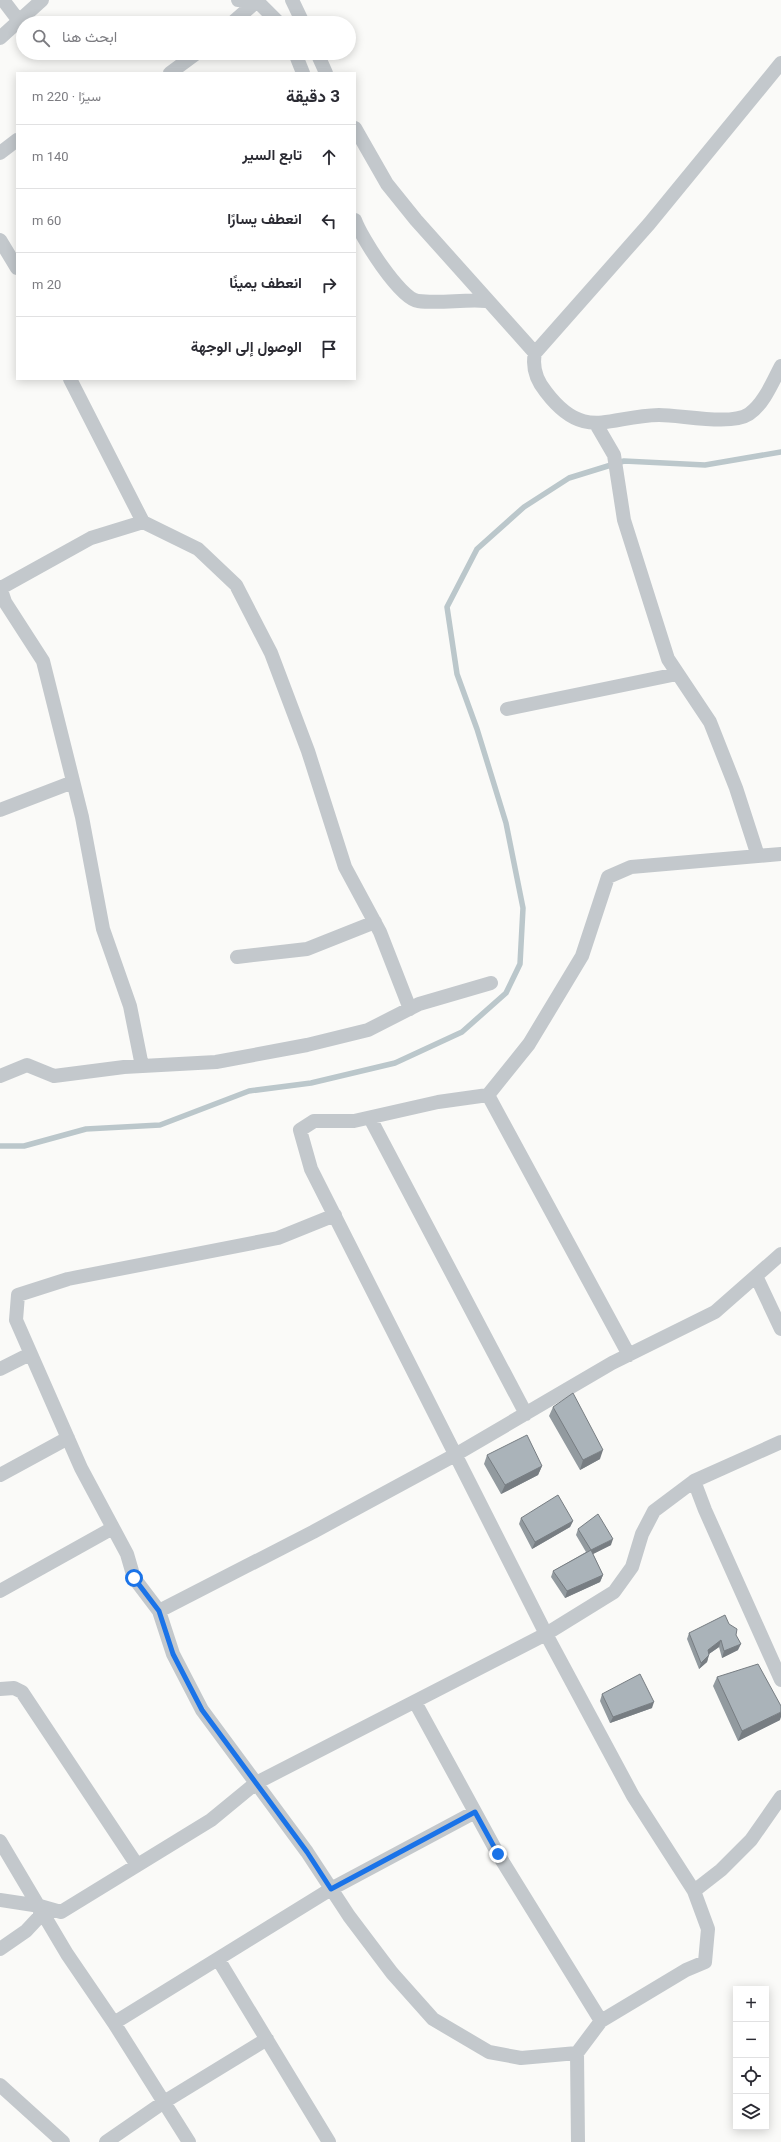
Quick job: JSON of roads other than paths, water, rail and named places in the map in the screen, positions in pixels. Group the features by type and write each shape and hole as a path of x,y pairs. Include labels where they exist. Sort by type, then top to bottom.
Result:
{"street":[{"path":"3,0 16,18"},
{"path":"24,16 42,0"},
{"path":"238,0 257,1 272,16"},
{"path":"292,0 300,16"},
{"path":"240,16 257,1"},
{"path":"0,38 16,23"},
{"path":"171,72 188,60"},
{"path":"298,60 303,72"},
{"path":"320,60 326,72"},
{"path":"781,63 649,224 535,353 533,363 540,385 553,402 572,418 584,423 596,424 658,415 733,419 750,414 761,402 781,366"},
{"path":"356,130 387,184 486,301 535,353"},
{"path":"0,153 16,141"},
{"path":"356,222 375,255 389,274 404,293 416,301 486,301"},
{"path":"0,240 16,266"},
{"path":"71,380 143,522 198,548 236,585 271,653 308,751 345,866 375,922 410,1009"},
{"path":"596,424 614,455 624,520 668,660 710,722 736,788 758,856"},
{"path":"142,1066 130,1006 103,929 82,817 43,661 3,603 0,588 91,538 143,522"},
{"path":"507,709 677,674"},
{"path":"0,810 73,782"},
{"path":"578,2142 577,2052 601,2021 686,1970 705,1962 708,1929 694,1891 633,1796 546,1634 334,1215 312,1169 300,1130 314,1121 354,1121 438,1102 488,1095 529,1044 582,956 608,877 631,867 781,854"},
{"path":"237,957 307,949 375,922"},
{"path":"0,1076 27,1065 54,1076 142,1066 216,1062 307,1045 368,1030 419,1004 491,983"},
{"path":"488,1095 629,1355"},
{"path":"370,1118 526,1414"},
{"path":"334,1215 278,1238 68,1279 18,1295 16,1320 68,1438 127,1554 134,1578 159,1611 173,1654 202,1710 256,1783 349,1916 392,1973 433,2019 489,2052 521,2058 577,2052"},
{"path":"159,1611 313,1532 455,1455 629,1355 715,1312 781,1254"},
{"path":"756,1276 781,1329"},
{"path":"0,1369 30,1354"},
{"path":"0,1475 68,1438"},
{"path":"0,1900 40,1906 61,1912 211,1820 256,1783 546,1634 614,1592 632,1567 642,1534 654,1511 694,1481 781,1442"},
{"path":"694,1481 705,1510 781,1680"},
{"path":"0,1591 113,1528"},
{"path":"0,1689 14,1688 22,1692 137,1865"},
{"path":"416,1702 498,1854 601,2021"},
{"path":"694,1891 721,1870 752,1840 781,1796"},
{"path":"114,2023 331,1889 475,1812"},
{"path":"0,1841 40,1906 67,1954 114,2023 189,2142"},
{"path":"0,1949 26,1932 40,1916 40,1906"},
{"path":"218,1959 329,2142"},
{"path":"106,2142 164,2102 267,2039"},
{"path":"0,2085 63,2142"}],"waterway":[{"path":"0,1146 24,1146 86,1129 160,1125 249,1091 311,1083 395,1063 462,1032 506,993 520,964 523,908 506,823 477,729 457,674 447,607 477,549 524,507 569,478 624,461 705,465 781,452"}]}
